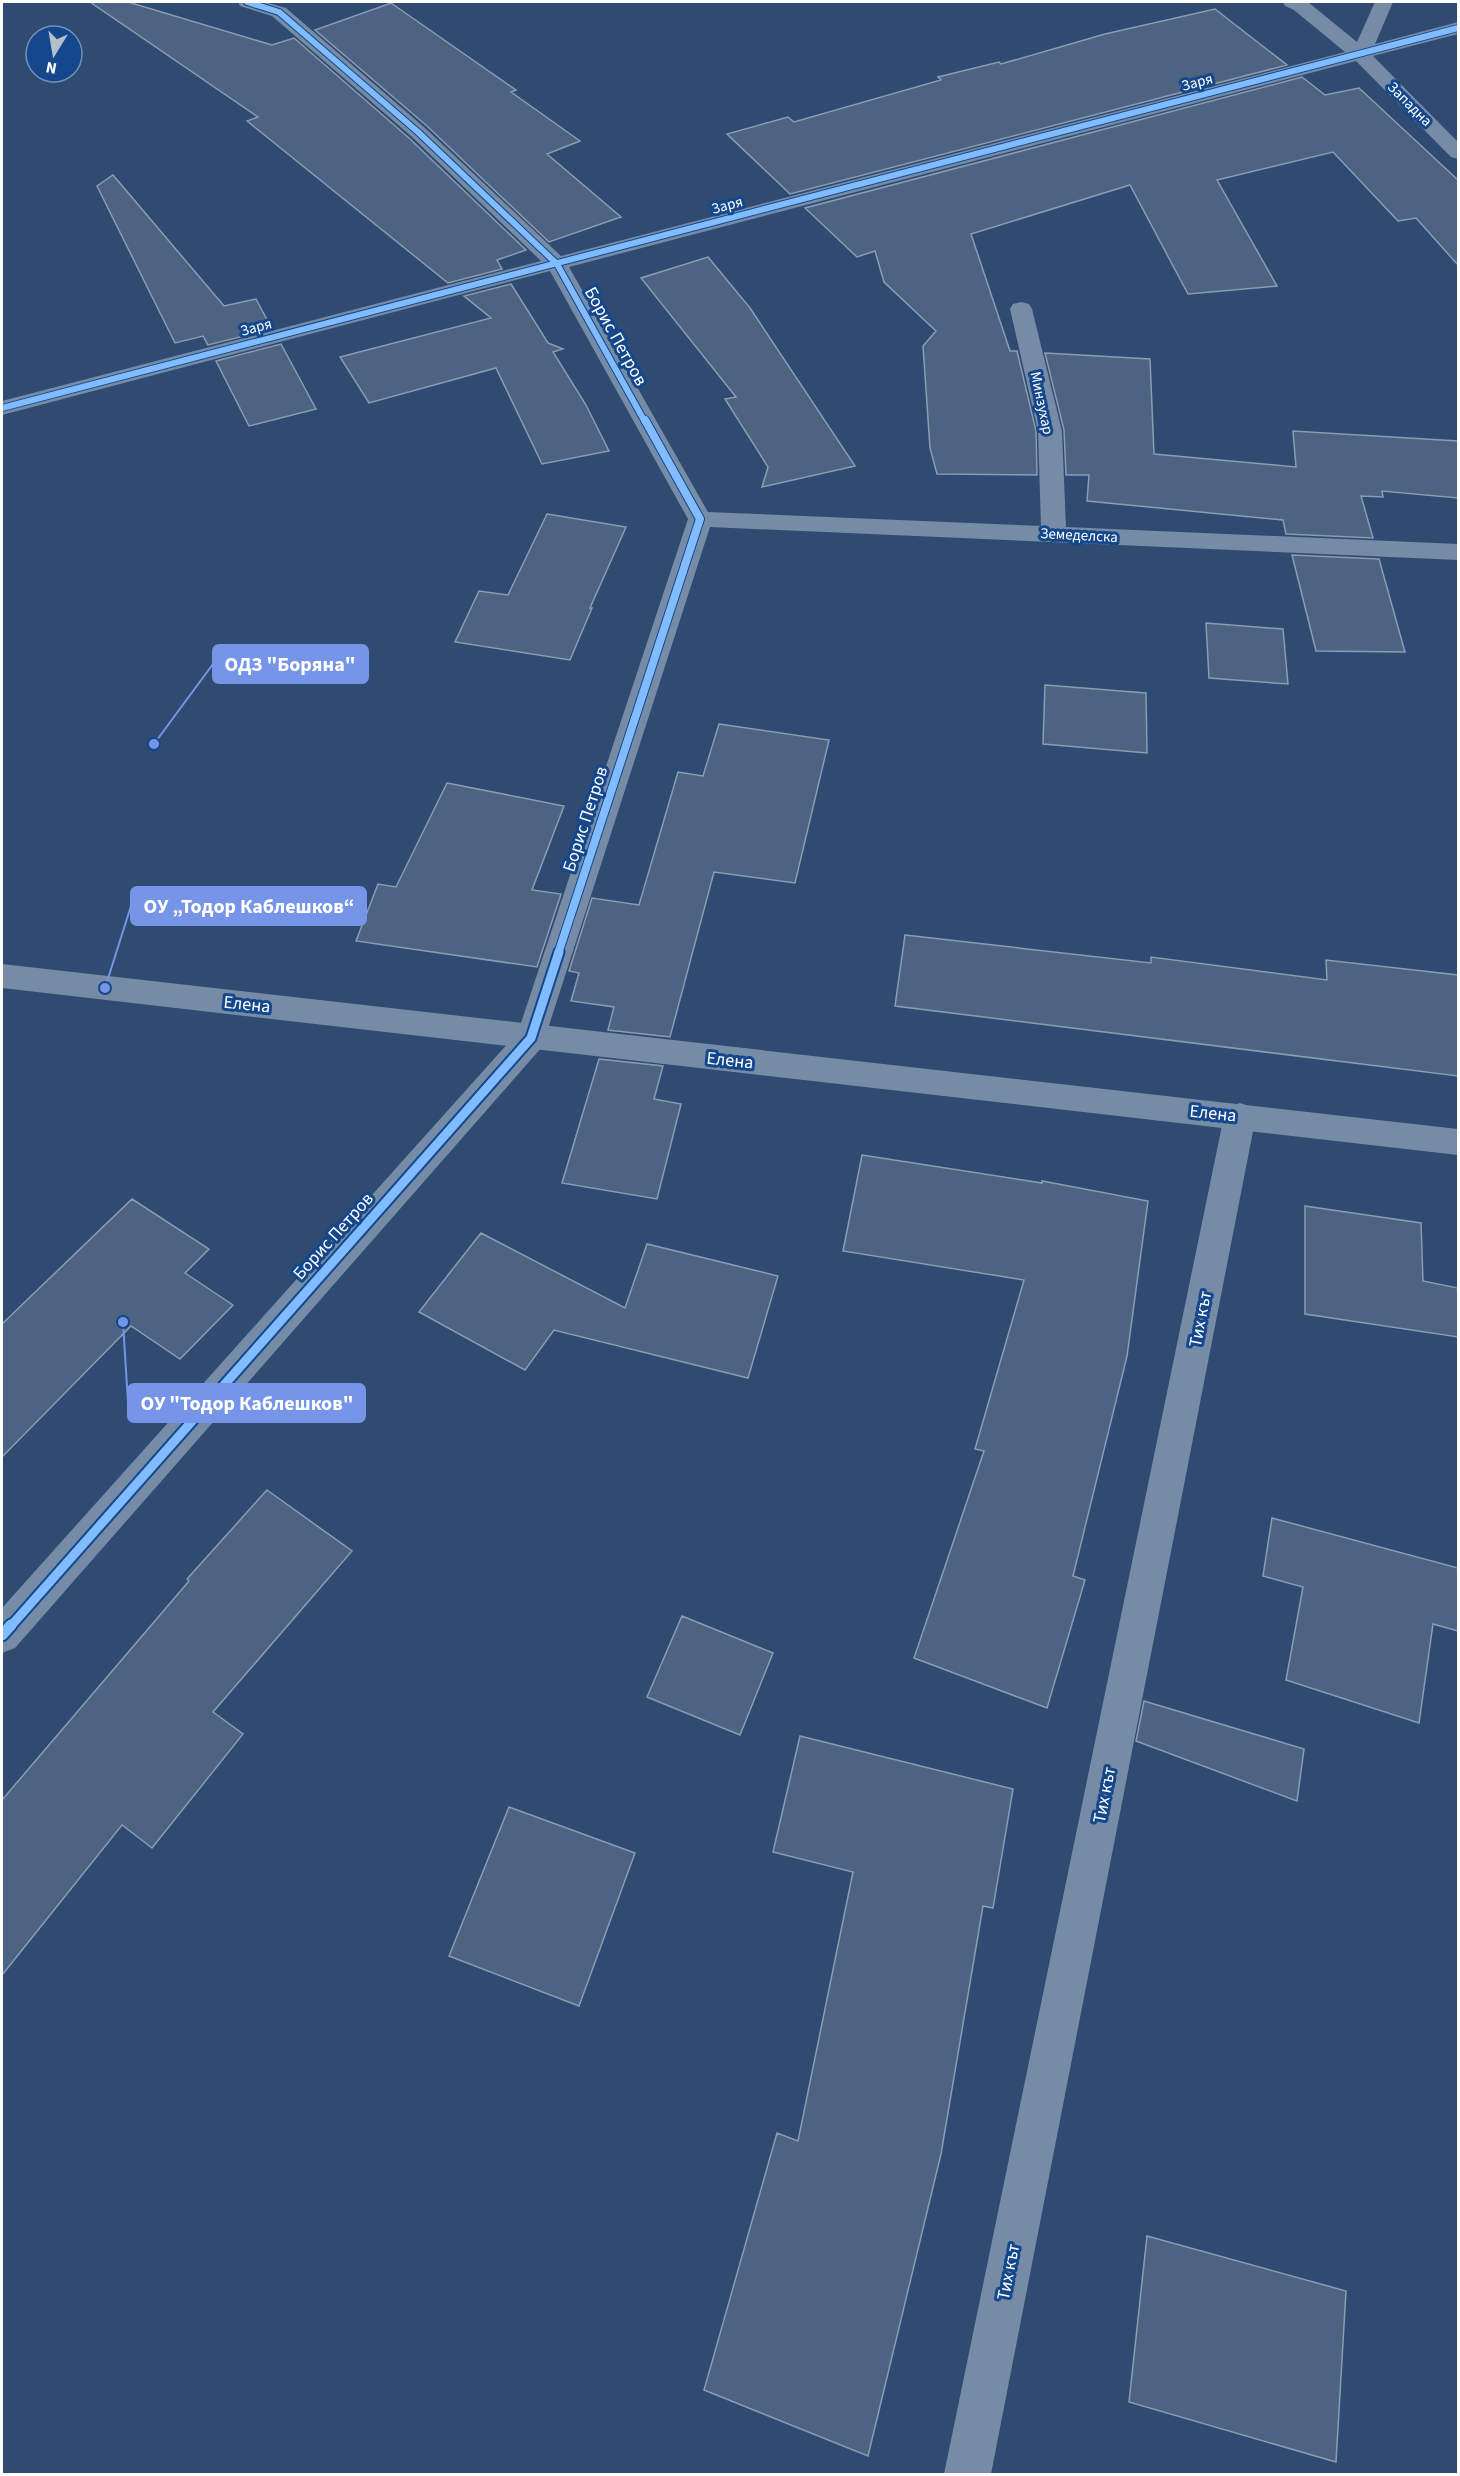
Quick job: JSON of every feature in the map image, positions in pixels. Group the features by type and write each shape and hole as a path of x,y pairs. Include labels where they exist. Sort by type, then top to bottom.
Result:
{"street":[{"name":"Борис Петров","path":"2,1635 531,1038 700,519 557,264 288,9 247,2"},
{"name":"Западна","path":"1292,2 1361,55 1458,153"},
{"path":"1361,55 1384,2"},
{"name":"Заря","path":"2,408 1458,28"},
{"name":"Минзухар","path":"1021,309 1050,431 1054,534"},
{"name":"Земеделска","path":"700,519 1458,552"},
{"name":"Елена","path":"2,976 1458,1142"},
{"name":"Тих кът","path":"967,2475 1240,1116"}],"building":[{"path":"90,2 128,2 272,45 294,38 409,138 526,250 497,260 502,269 448,283 247,121 258,117"},
{"path":"391,3 516,90 511,92 580,141 547,154 621,217 549,242 427,126 315,30"},
{"path":"1215,9 1287,65 790,194 727,134 788,117 794,122 941,80 938,77 999,62 1001,64 1105,34"},
{"path":"1302,77 1325,95 1359,88 1458,180 1458,265 1416,218 1398,221 1333,152 1217,180 1277,286 1188,294 1130,185 971,234 1010,351 1017,351 1036,431 1037,475 937,474 930,448 923,346 936,331 884,282 875,251 857,257 805,208"},
{"path":"113,175 224,306 256,299 272,329 208,345 203,336 175,343 97,186"},
{"path":"708,257 750,308 855,466 762,487 768,467 725,399 736,397 641,278"},
{"path":"511,284 548,343 563,349 553,352 586,405 609,451 542,464 496,368 369,403 340,357 491,318 464,296"},
{"path":"281,344 316,409 249,426 216,361"},
{"path":"1045,353 1150,359 1154,454 1296,467 1293,431 1458,441 1458,498 1382,491 1383,497 1361,496 1373,538 1286,534 1283,520 1087,501 1089,475 1066,475 1064,430"},
{"path":"547,514 626,527 570,660 455,642 479,591 508,595"},
{"path":"1292,555 1379,559 1405,652 1316,651"},
{"path":"1206,623 1283,629 1288,684 1209,678"},
{"path":"1045,685 1146,693 1147,753 1043,744"},
{"path":"719,724 829,740 795,883 714,872 670,1037 608,1030 614,1007 571,1001 579,973 569,971 592,898 639,905 678,772 703,776"},
{"path":"447,783 564,806 532,890 561,894 537,967 356,941 378,884 396,887"},
{"path":"905,935 1151,963 1151,957 1327,980 1326,960 1458,975 1458,1076 895,1006"},
{"path":"599,1059 663,1066 654,1099 681,1104 657,1199 562,1183"},
{"path":"862,1155 1042,1183 1042,1181 1148,1201 1127,1356 1073,1576 1085,1580 1047,1708 914,1658 984,1451 975,1449 1024,1280 843,1251"},
{"path":"132,1199 209,1249 185,1273 233,1305 180,1359 131,1326 2,1457 2,1324"},
{"path":"1305,1206 1421,1223 1423,1281 1458,1288 1458,1337 1305,1314"},
{"path":"481,1233 625,1308 647,1244 778,1276 748,1378 554,1330 525,1370 419,1312"},
{"path":"267,1490 352,1551 213,1712 243,1734 152,1848 122,1825 2,1975 2,1800 189,1581 187,1579"},
{"path":"1272,1518 1458,1568 1458,1631 1433,1624 1419,1723 1286,1680 1303,1587 1263,1576"},
{"path":"682,1616 773,1653 740,1735 647,1697"},
{"path":"1144,1701 1304,1749 1297,1801 1136,1741"},
{"path":"800,1736 1013,1789 993,1908 983,1906 941,2154 868,2456 704,2390 777,2133 798,2141 853,1872 773,1852"},
{"path":"509,1807 635,1853 579,2006 449,1956"},
{"path":"1147,2236 1346,2291 1336,2462 1129,2402"}],"cycle path":[{"path":"2,1635 531,1038 700,519 557,264 418,132 279,12 247,2"},
{"path":"2,408 1458,28"}],"place":[{"name":"ОДЗ \"Боряна\"","path":"154,744"},
{"name":"ОУ „Тодор Каблешков“","path":"105,988"},
{"name":"ОУ \"Тодор Каблешков\"","path":"123,1322"}]}
